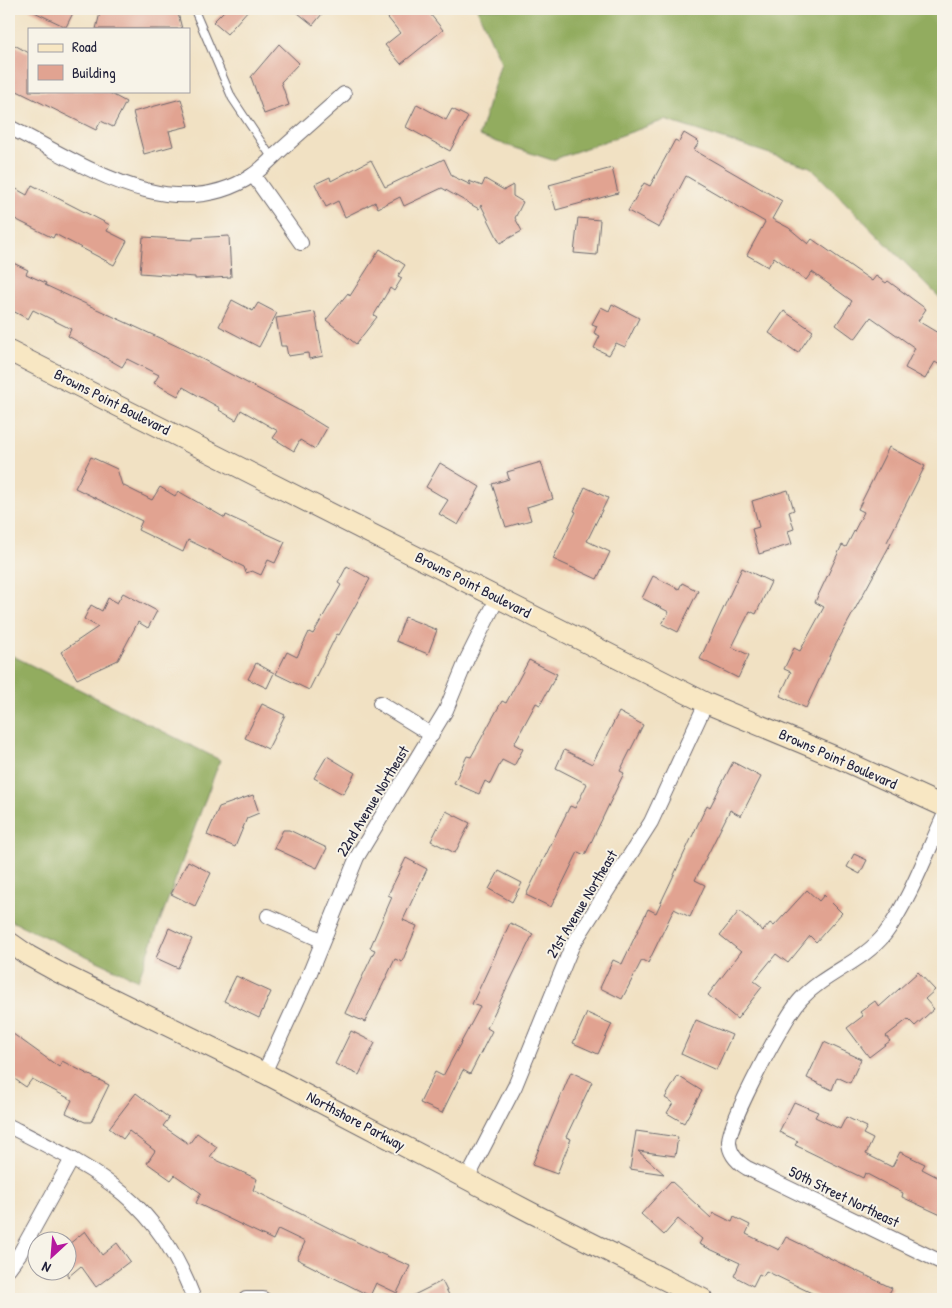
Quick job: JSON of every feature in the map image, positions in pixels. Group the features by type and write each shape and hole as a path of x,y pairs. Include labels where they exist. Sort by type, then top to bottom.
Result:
{"street":[{"path":"9,127 122,184 164,196 213,193 253,175 344,94"},
{"path":"253,175 301,243"},
{"name":"Browns Point Boulevard","path":"9,350 706,703 845,760 943,806"},
{"name":"22nd Avenue Northeast","path":"264,1072 309,975 321,940 357,856 446,710 467,659 498,597"},
{"path":"380,703 432,734"},
{"name":"21st Avenue Northeast","path":"467,1179 514,1086 572,946 650,822 706,703"},
{"name":"50th Street Northeast","path":"943,818 886,932 864,953 811,990 788,1016 734,1123 729,1142 733,1156 752,1171 943,1264"},
{"path":"268,916 321,940"},
{"name":"Northshore Parkway","path":"9,942 51,968 264,1072 467,1179 704,1299"},
{"path":"9,1126 72,1159 120,1189 139,1206 176,1256 194,1299"},
{"path":"9,1268 20,1253 72,1159"},
{"path":"246,1299 263,1299"}],"lane":[{"path":"194,9 232,98 272,158"}],"green space":[{"path":"477,9 943,9 943,301 810,167 665,120 552,160 479,136 501,62"},
{"path":"9,654 220,760 138,980 9,920"}],"building":[{"path":"28,9 75,9 66,27"},
{"path":"101,9 125,9 142,12 156,9 177,9 182,28 96,28"},
{"path":"226,9 249,9 227,34 213,22"},
{"path":"293,9 326,9 313,25"},
{"path":"381,9 426,9 443,30 401,64 385,45 400,33"},
{"path":"9,42 28,52 28,92 108,92 126,102 113,127 101,121 96,130 9,87"},
{"path":"279,44 299,63 281,82 289,105 264,114 251,77"},
{"path":"181,99 189,126 169,131 173,146 144,154 133,112"},
{"path":"417,104 446,120 452,109 468,117 450,151 406,127"},
{"path":"684,133 699,142 694,150 782,201 772,219 789,228 808,244 812,239 872,281 876,276 886,283 888,281 926,309 918,321 943,336 943,367 935,362 925,379 905,368 915,348 871,317 855,339 836,325 852,301 812,272 806,280 774,257 768,267 747,255 765,222 686,176 659,228 628,211 644,183 650,186 675,140 679,142"},
{"path":"444,159 452,176 471,185 469,181 482,186 485,179 504,190 513,185 513,196 523,202 515,218 522,231 500,243 481,205 479,209 442,188 404,206 400,197 378,208 375,202 345,217 338,201 326,207 315,184 330,177 331,181 371,160 385,187"},
{"path":"612,168 618,193 556,210 549,185"},
{"path":"9,185 27,195 32,185 110,225 107,231 127,241 114,265 55,234 53,238 9,216"},
{"path":"578,218 600,220 597,255 574,253"},
{"path":"229,236 231,277 195,279 195,277 140,273 143,237 193,240 193,238"},
{"path":"380,249 405,265 398,276 402,278 394,291 390,288 374,315 377,317 356,344 326,320 348,293 350,296"},
{"path":"9,261 28,270 26,274 46,283 45,285 181,348 298,410 327,428 315,449 300,440 294,451 273,438 278,431 241,410 236,420 219,410 220,408 183,387 178,396 154,383 159,375 127,359 122,367 68,336 71,329 33,310 28,319 9,309"},
{"path":"232,300 253,311 258,303 277,313 259,347 219,326"},
{"path":"612,304 639,318 625,347 616,343 609,355 594,348 600,336 594,333 597,326 592,324 601,307 609,311"},
{"path":"784,311 813,331 798,353 769,333"},
{"path":"315,312 323,356 309,359 308,353 288,356 286,346 281,346 276,318"},
{"path":"889,447 925,466 887,542 891,543 835,646 806,708 780,696 791,672 784,669 794,648 800,651 824,607 815,602 842,545 846,547 864,512 858,509"},
{"path":"91,457 117,469 122,485 152,500 160,487 175,496 178,491 225,518 226,515 285,542 275,563 268,560 261,575 252,571 246,573 244,567 188,540 183,552 138,530 142,521 75,488"},
{"path":"541,462 553,499 527,507 531,520 506,527 492,484 509,479 507,472"},
{"path":"440,463 480,487 458,525 439,514 448,500 426,487"},
{"path":"585,487 608,498 587,541 610,552 597,579 553,559 576,512 574,511"},
{"path":"788,490 794,510 789,512 794,529 788,531 792,544 759,554 752,529 759,527 752,501"},
{"path":"347,566 370,579 339,635 337,634 309,690 276,674 287,652 297,657 309,632 313,634 341,585 338,583"},
{"path":"742,568 771,582 756,614 750,611 732,647 749,655 738,678 700,659"},
{"path":"653,576 679,589 682,583 698,591 678,632 662,624 669,612 642,598"},
{"path":"123,593 157,611 148,628 138,622 118,660 77,679 61,652 98,627 84,619 91,605 102,611 108,598 117,603"},
{"path":"405,617 437,630 428,654 396,641"},
{"path":"529,660 557,674 540,705 536,703 514,744 523,749 514,766 502,760 490,784 485,781 479,794 454,783 467,756 471,757 502,701 506,703"},
{"path":"256,663 274,673 267,688 248,679"},
{"path":"262,704 285,715 268,749 245,738"},
{"path":"619,712 643,725 620,771 624,773 585,855 578,852 551,907 526,895 570,806 575,808 587,784 556,768 564,750 592,764"},
{"path":"327,756 355,773 343,794 314,778"},
{"path":"733,762 761,777 741,816 730,810 695,880 705,885 690,917 674,909 648,963 642,960 622,999 600,988 613,960 622,964 648,909 656,913 707,805 710,807"},
{"path":"253,795 259,813 247,818 235,847 207,835 219,807"},
{"path":"446,811 470,823 455,853 431,841"},
{"path":"283,830 289,830 327,848 317,868 274,848"},
{"path":"854,854 867,860 860,874 847,867"},
{"path":"406,858 427,869 403,920 417,926 402,962 395,959 365,1022 345,1013 375,950 370,948 392,897 388,895"},
{"path":"188,861 211,873 195,906 171,894"},
{"path":"499,871 522,883 512,902 489,889"},
{"path":"807,890 819,901 824,895 842,913 816,942 810,936 788,963 776,954 754,981 762,987 737,1019 708,995 741,952 720,935 739,911 763,931 770,923 774,926"},
{"path":"510,923 533,934 487,1028 492,1031 470,1074 463,1070 442,1113 420,1103 435,1072 443,1076 480,1007 472,1004"},
{"path":"169,928 192,939 178,968 156,958"},
{"path":"918,972 935,990 925,999 934,1009 915,1026 908,1019 886,1036 890,1041 869,1057 847,1028 863,1016 860,1012 875,1001 879,1007"},
{"path":"236,976 271,992 259,1018 224,1001"},
{"path":"587,1013 612,1024 598,1054 573,1043"},
{"path":"696,1020 732,1035 716,1070 681,1054"},
{"path":"9,1031 59,1067 62,1061 109,1085 91,1122 85,1122 66,1113 72,1100 32,1079 26,1087 9,1075"},
{"path":"351,1031 375,1043 359,1075 335,1064"},
{"path":"824,1042 861,1059 850,1083 837,1077 832,1090 807,1078"},
{"path":"571,1072 592,1082 566,1137 571,1139 557,1174 532,1165"},
{"path":"678,1076 702,1091 684,1123 667,1113 673,1103 665,1098"},
{"path":"136,1093 169,1118 163,1126 189,1144 197,1133 217,1147 210,1157 257,1179 253,1190 377,1252 410,1266 397,1293 376,1283 370,1296 297,1259 305,1242 278,1229 273,1240 196,1203 201,1193 175,1175 171,1180 147,1163 155,1151 129,1131 123,1139 109,1128"},
{"path":"794,1102 818,1112 815,1117 840,1129 846,1117 867,1127 863,1134 873,1139 866,1154 892,1167 900,1152 925,1164 922,1169 943,1180 943,1216 902,1197 903,1193 865,1173 863,1178 795,1145 798,1141 779,1132"},
{"path":"636,1131 678,1137 675,1156 638,1151 664,1174 630,1169"},
{"path":"671,1181 711,1218 714,1213 732,1222 734,1217 750,1225 746,1234 779,1250 786,1237 892,1288 886,1299 824,1299 766,1271 763,1276 759,1274 753,1286 734,1276 740,1263 699,1244 702,1239 678,1219 664,1235 641,1214"},
{"path":"85,1231 102,1255 117,1243 130,1261 96,1287 81,1266 78,1269 78,1237"},
{"path":"442,1281 451,1299 406,1299"}]}
